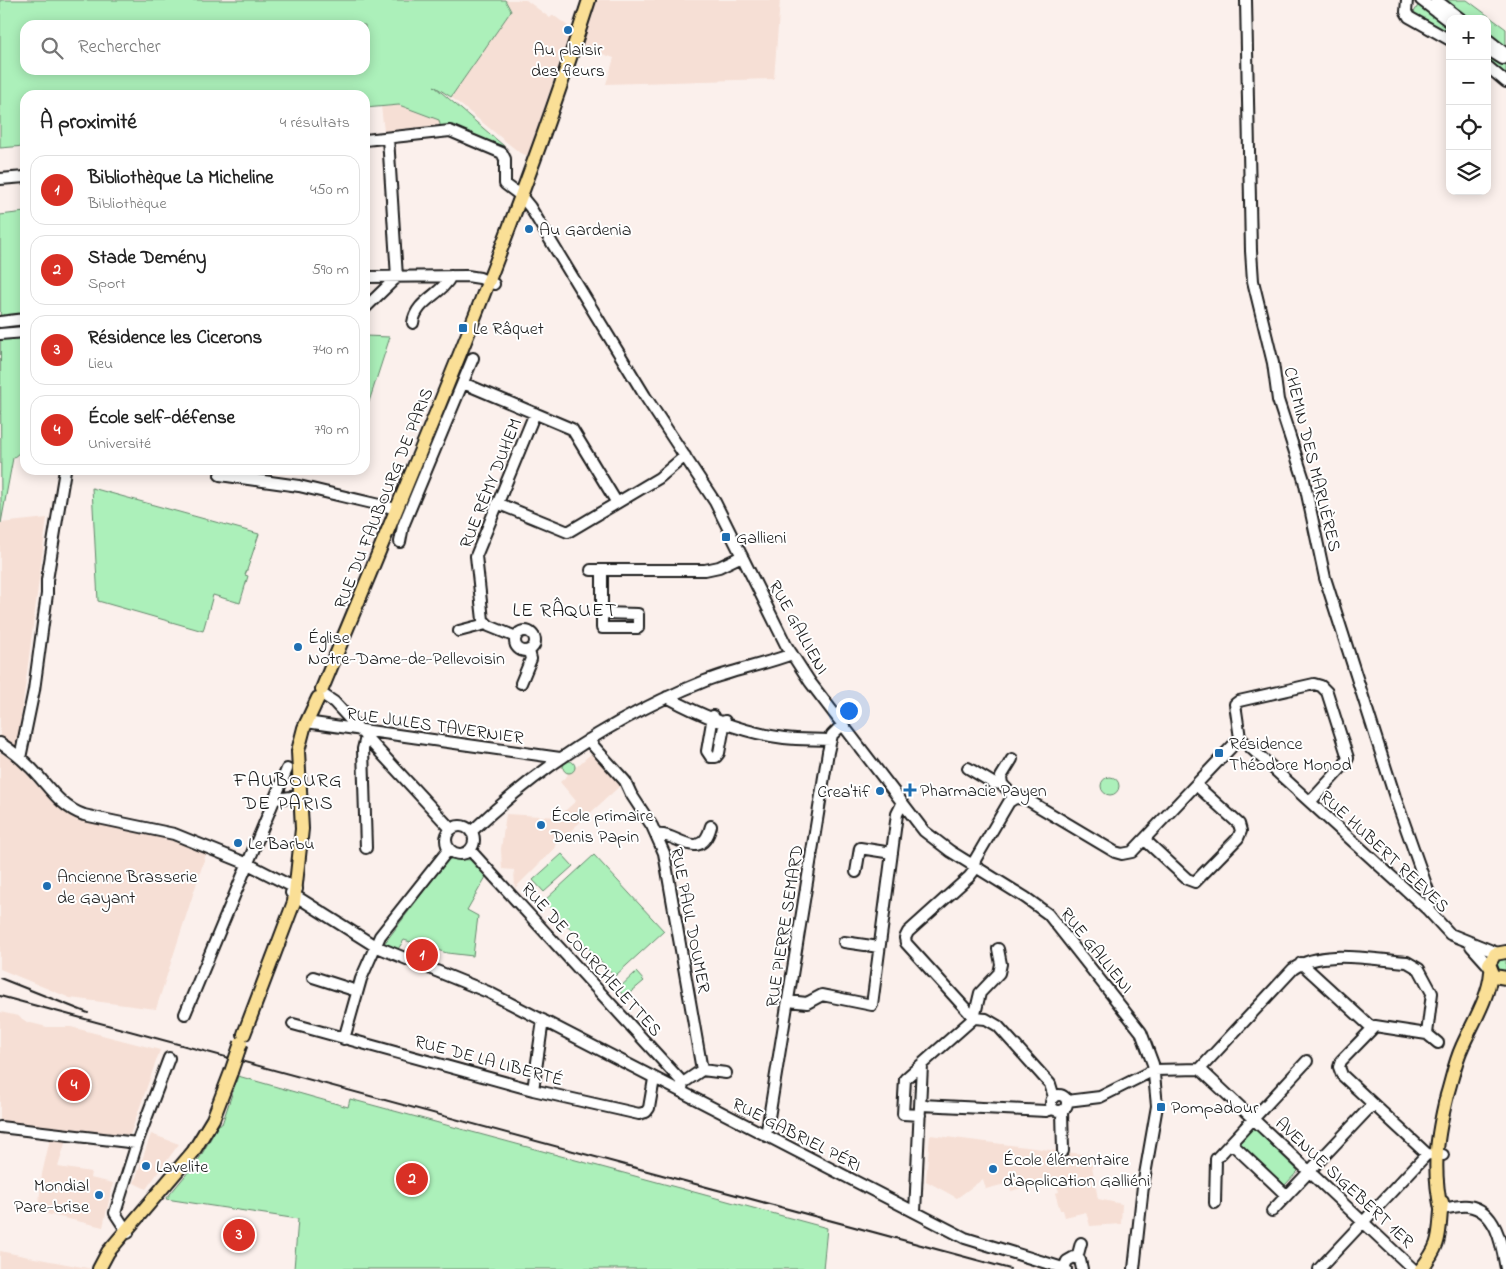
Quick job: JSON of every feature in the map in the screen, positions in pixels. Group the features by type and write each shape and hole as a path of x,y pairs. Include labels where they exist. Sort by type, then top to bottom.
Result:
{"main road":[{"name":"RUE DU FAUBOURG DE PARIS","path":"129,1230 196,1147 213,1119 231,1072 294,891 298,874 302,830 297,755 306,722 322,695 524,199 531,168 589,0"},
{"path":"524,199 564,95 594,0"},
{"path":"1421,1269 1437,1244 1440,1233 1441,1209 1435,1155 1456,1060 1490,982 1491,958 1504,952"},
{"path":"1490,969 1499,978 1506,978"},
{"path":"1477,1014 1494,990 1506,978"},
{"path":"99,1269 108,1252 129,1230"},
{"path":"104,1269 129,1230"}],"street":[{"name":"CHEMIN DES MARLIÈRES","path":"1246,0 1251,251 1255,289 1273,363 1280,407 1304,480 1325,578 1395,797 1430,896 1431,904 1428,910"},
{"path":"1407,0 1406,12 1409,17 1446,38"},
{"path":"1421,0 1446,19"},
{"path":"1436,0 1455,15"},
{"path":"1491,42 1506,54"},
{"path":"1491,52 1506,61"},
{"path":"1491,69 1506,82"},
{"name":"RUE GALLIENI","path":"388,138 447,131 460,134 502,154 505,159 506,184 524,199 715,502 792,654 842,725 902,804 930,837 974,867 1033,902 1056,922 1137,1026 1148,1048 1157,1089 1156,1114 1143,1186 1134,1269"},
{"path":"370,140 388,138 397,277 370,303"},
{"path":"0,179 20,177"},
{"path":"413,323 418,308 451,276"},
{"path":"370,277 474,276 491,283"},
{"path":"0,322 20,320"},
{"path":"0,334 20,332"},
{"name":"RUE DU FAUBOURG DE PARIS","path":"400,542 403,526 473,358"},
{"path":"463,382 572,429 617,503"},
{"name":"RUE RÉMY DUHEM","path":"486,624 482,618 476,560 497,503 535,413"},
{"path":"497,503 568,532 659,478 685,456"},
{"path":"20,758 34,690 47,594 47,580 64,475"},
{"path":"220,475 299,486 397,509"},
{"path":"591,570 705,570 719,567 742,556"},
{"path":"602,570 602,613"},
{"path":"459,630 486,624 516,637"},
{"path":"516,637 523,631 533,634 536,644 529,651"},
{"path":"516,637 518,648 529,651"},
{"path":"521,683 531,659 529,651"},
{"path":"471,832 513,794 560,758 639,710 720,676 792,654"},
{"path":"1012,759 1001,777 1002,784 1015,798 1026,799 1115,852 1127,854 1145,840 1240,738 1235,704 1245,699 1314,684 1326,690 1348,758 1344,765 1310,802"},
{"path":"322,695 333,701 451,829"},
{"path":"667,697 724,721 778,737 831,740"},
{"path":"713,716 707,751 711,756 716,756 719,753 724,721"},
{"name":"RUE JULES TAVERNIER","path":"306,722 363,734 560,758"},
{"name":"RUE PIERRE SEMARD","path":"766,1136 831,740 834,732 842,725"},
{"path":"363,734 366,848"},
{"name":"RUE HUBERT REEVES","path":"1240,738 1428,910 1445,931 1470,946 1490,969"},
{"name":"RUE PAUL DOUMER","path":"588,740 622,777 657,835 666,860 702,1070"},
{"name":"RUE GABRIEL PÉRI","path":"0,743 20,758 58,799 74,811 84,815 170,832 248,864 294,891 375,946 480,989 654,1079 682,1088 766,1136 977,1243 1065,1269 1070,1259 1077,1258"},
{"path":"968,768 993,783 1002,784"},
{"path":"185,1014 287,769"},
{"path":"1145,840 1191,881 1198,880 1225,852 1240,835 1240,828 1196,785"},
{"path":"275,799 300,796"},
{"path":"1015,798 1010,802 969,877 908,932 905,938 906,943 974,1018 986,1019 998,1026 1050,1084 1054,1097 1051,1102 1058,1110 1063,1151"},
{"path":"788,1001 807,1003 822,995 872,1005 897,814 902,804"},
{"path":"462,826 471,832 474,842 470,850 459,854 449,849 446,839 451,829 462,826"},
{"path":"657,835 663,834 682,843 696,844 706,838 711,826"},
{"path":"856,872 860,848 892,853"},
{"path":"344,1039 357,991 375,946 383,932 449,849"},
{"name":"RUE DE COURCHELETTES","path":"470,850 682,1088"},
{"name":"RUE HUBERT REEVES","path":"1457,937 1504,952"},
{"path":"844,942 879,947"},
{"path":"920,1115 903,1114 905,1080 974,1018 980,993 999,973 1001,964 998,949"},
{"path":"1067,1101 1100,1098 1154,1070 1200,1069 1289,973 1301,963 1316,958 1328,957 1414,964 1422,971 1433,996 1427,1034"},
{"path":"1301,963 1372,1028"},
{"path":"313,977 357,991"},
{"path":"533,1090 543,1020"},
{"name":"RUE DE LA LIBERTÉ","path":"293,1024 533,1090 641,1114 648,1108 654,1079"},
{"path":"1319,1269 1363,1222 1435,1155 1373,1104 1342,1075 1339,1067 1341,1061 1372,1028 1382,1026 1427,1034 1438,1043"},
{"path":"129,1230 115,1213 137,1143 169,1058"},
{"path":"1215,1203 1215,1162 1307,1061"},
{"path":"915,1212 922,1065"},
{"name":"AVENUE SIGEBERT 1ER","path":"1200,1069 1310,1170 1413,1269"},
{"path":"682,1088 702,1070 726,1073"},
{"path":"1135,1080 1148,1082 1157,1089"},
{"path":"921,1104 1046,1111 1066,1107 1067,1101 1063,1096 1054,1097"},
{"path":"1272,1211 1373,1104"},
{"path":"0,1127 137,1143"},
{"path":"1231,1143 1286,1195"},
{"path":"1441,1209 1467,1206 1483,1213 1498,1233 1506,1269"},
{"path":"1081,1243 1077,1258 1081,1262 1082,1269"}],"shaded area":[{"path":"505,0 526,0 550,18 553,15 572,29 582,1 580,0 780,0 774,79 606,84 614,58 567,41 528,156 520,153 451,97 511,11"},
{"path":"399,105 439,120 440,125 384,131 381,107"},
{"path":"47,518 17,749 0,739 0,523"},
{"path":"0,752 16,762 42,791 60,807 81,817 146,832 207,851 156,1009 70,998 0,969"},
{"name":"École primaire Denis Papin","path":"592,753 621,785 555,845 556,847 515,888 514,870 502,869 501,849 506,814 558,817 576,801 560,782 568,775 561,767 569,760 576,767"},
{"path":"0,1012 18,1016 27,1022 47,1027 71,1027 160,1050 130,1135 0,1121"},
{"path":"151,1134 179,1144 146,1189 134,1183"},
{"name":"École élémentaire d'application Galliéni","path":"930,1135 1090,1155 1098,1199 1122,1204 1121,1224 1090,1226 1086,1212 1065,1217 1063,1210 1060,1210 1055,1193 1059,1192 1057,1185 1063,1183 1061,1177 1011,1191 1009,1183 986,1189 983,1179 957,1198 926,1181"},
{"path":"50,1139 66,1140 58,1167 91,1172 90,1178 113,1183 103,1227 38,1212 42,1174"},
{"path":"0,1251 29,1257 93,1269 0,1269"}],"green space":[{"path":"0,0 505,0 511,11 451,97 434,86 504,146 441,129 439,120 399,105 370,108 370,90 20,90 20,146 0,148"},
{"path":"1438,0 1467,0 1487,15 1458,15"},
{"path":"1420,2 1446,23 1446,32 1413,14"},
{"path":"1491,18 1506,29 1506,52 1491,41"},
{"path":"1491,56 1506,66 1506,76 1491,63"},
{"path":"20,213 20,452 13,458 1,523 0,215"},
{"path":"370,336 390,337 370,399"},
{"path":"92,488 259,534 245,575 248,576 240,603 213,595 203,631 98,601"},
{"path":"567,761 571,761 575,767 571,773 567,773 563,769 563,765"},
{"path":"1110,777 1116,780 1119,786 1116,792 1110,795 1104,792 1101,786 1104,780"},
{"path":"562,854 573,866 544,892 533,880"},
{"path":"594,855 664,931 615,976 544,901"},
{"path":"448,859 474,860 487,875 467,910 478,916 473,956 447,953 404,940 398,949 384,944"},
{"path":"1506,958 1506,972 1497,970 1496,963 1498,959"},
{"path":"636,972 644,981 625,997 618,989"},
{"path":"238,1076 348,1107 350,1099 827,1228 823,1269 294,1269 298,1219 166,1199 199,1159 219,1124 222,1124"},
{"path":"1253,1127 1298,1171 1285,1185 1238,1142"}],"railway":[{"path":"0,978 88,1013"},
{"path":"0,996 1010,1269"}],"place":[{"name":"Au plaisir des fleurs","path":"568,30"},
{"name":"Au Gardenia","path":"529,229"},
{"name":"Le Râquet","path":"463,328"},
{"name":"Gallieni","path":"726,537"},
{"name":"Église Notre-Dame-de-Pellevoisin","path":"298,647"},
{"name":"Résidence Théodore Monod","path":"1219,753"},
{"name":"Pharmacie Payen","path":"910,790"},
{"name":"Crea'tif","path":"880,791"},
{"name":"École primaire Denis Papin","path":"541,825"},
{"name":"Le Barbu","path":"238,843"},
{"name":"Ancienne Brasserie de Gayant","path":"47,886"},
{"name":"Bibliothèque La Micheline","path":"422,955"},
{"name":"École self-défense","path":"74,1085"},
{"name":"Pompadour","path":"1161,1107"},
{"name":"Lavelite","path":"146,1166"},
{"name":"École élémentaire d'application Galliéni","path":"993,1169"},
{"name":"Stade Demény","path":"412,1179"},
{"name":"Mondial Pare-brise","path":"99,1195"},
{"name":"Résidence les Cicerons","path":"239,1235"}],"district":[{"name":"LE RÂQUET","path":"565,609"},
{"name":"FAUBOURG DE PARIS","path":"288,790"}]}
